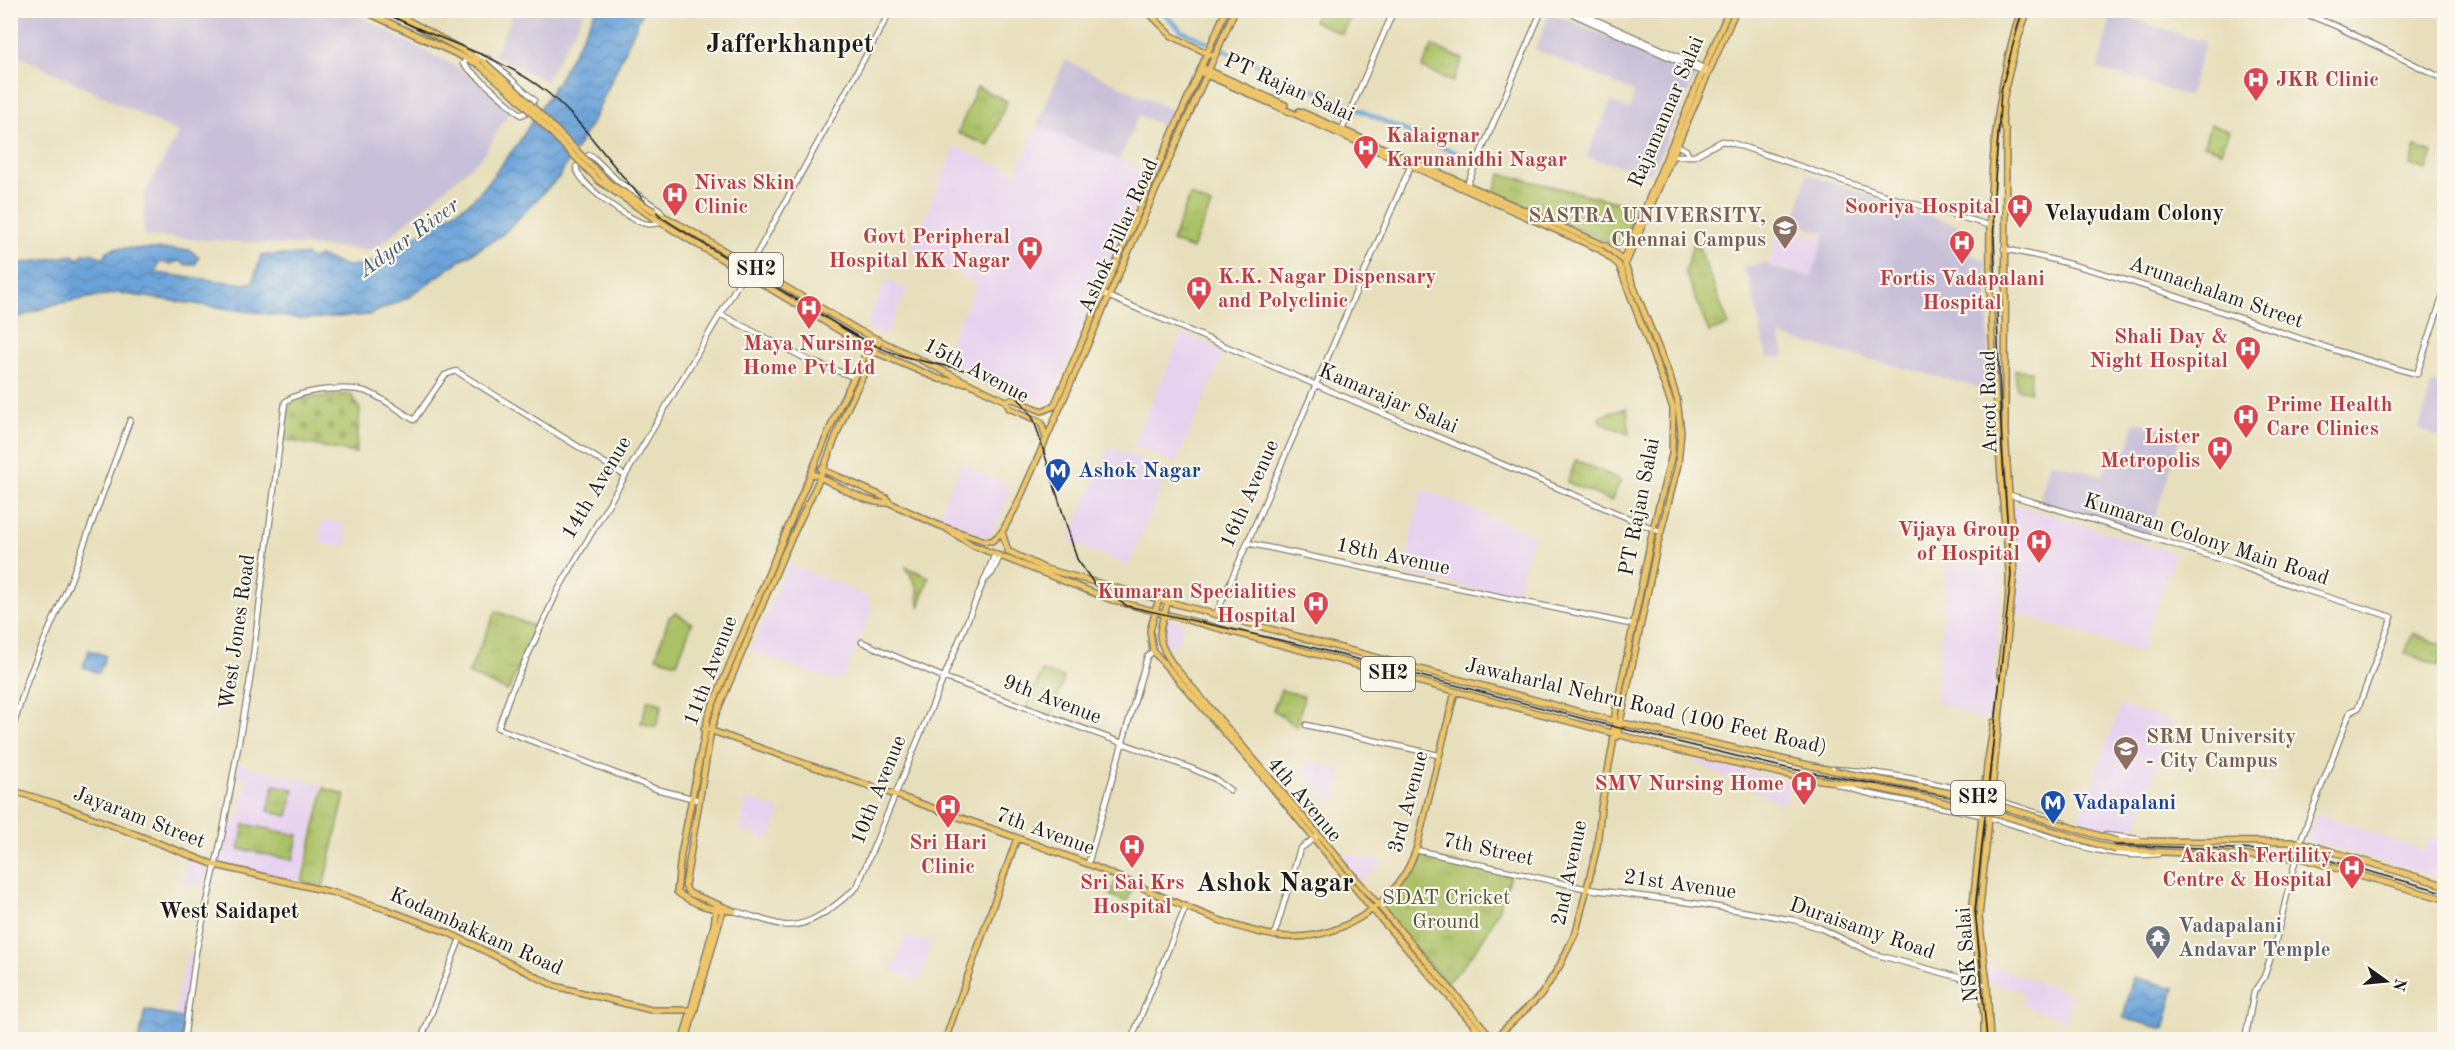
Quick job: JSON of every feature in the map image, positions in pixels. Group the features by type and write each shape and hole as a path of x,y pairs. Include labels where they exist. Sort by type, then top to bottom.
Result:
{"main road":[{"name":"SH2","path":"362,10 400,30 469,56"},
{"name":"SH2","path":"389,10 481,63 513,87 610,184 744,274 872,350"},
{"path":"1146,10 1172,36 1216,54"},
{"name":"Ashok Pillar Road","path":"1006,401 1012,399 1042,411 1054,406 1226,10"},
{"name":"Ashok Pillar Road","path":"1002,532 1111,297 1235,10"},
{"name":"Rajamannar Salai","path":"1622,264 1673,156 1675,144 1703,70 1729,10"},
{"name":"Rajamannar Salai","path":"1622,264 1675,144 1710,73 1736,10"},
{"name":"Arcot Road","path":"2003,666 2009,579 1995,367 1993,189 1998,104 2011,39 2021,10"},
{"name":"Arcot Road","path":"1988,796 1994,727 2014,573 2005,431 2007,393 2004,249 2006,131 2002,124 2002,110 2028,10"},
{"name":"PT Rajan Salai","path":"1201,70 1606,246 1622,264 1673,408 1672,454 1653,530 1617,722"},
{"name":"PT Rajan Salai","path":"1341,132 1411,165 1466,187"},
{"path":"1993,189 2004,189"},
{"name":"SH2","path":"663,220 750,266 858,330 880,340"},
{"path":"1615,735 1678,465 1681,432 1677,399 1622,264"},
{"path":"880,340 872,350 939,379 972,384"},
{"name":"15th Avenue","path":"880,340 1006,401 1009,408 1041,422 1046,440"},
{"name":"11th Avenue","path":"724,908 716,909 685,898 677,892 704,728 839,407 854,377 872,350"},
{"name":"11th Avenue","path":"734,911 689,893 685,886 711,731 716,714 783,556 823,470 872,350"},
{"path":"1072,365 1079,368"},
{"path":"839,407 846,411"},
{"path":"814,466 886,498 890,503"},
{"name":"SH2","path":"811,473 819,479 882,504 890,503 947,529 959,530 985,541 992,541 1002,532"},
{"name":"Jawaharlal Nehru Road (100 Feet Road)","path":"947,529 972,545 1112,600 1615,735"},
{"name":"Jawaharlal Nehru Road (100 Feet Road)","path":"1002,532 1008,552 1018,558 1085,580 1617,722 1765,757 1827,768"},
{"path":"1153,651 1150,631 1159,598"},
{"path":"1168,601 1159,636 1160,646 1174,666 1316,837"},
{"name":"4th Avenue","path":"1153,651 1316,837 1487,1040"},
{"name":"3rd Avenue","path":"1375,908 1405,874 1416,850 1455,692"},
{"name":"Arcot Road","path":"1988,796 1997,709"},
{"name":"7th Avenue","path":"704,728 1017,838 1088,864 1228,923 1274,936 1295,937 1317,934 1346,926 1375,908"},
{"name":"SH2","path":"1615,735 1793,776 1958,803 2103,848 2158,854 2296,858 2445,899"},
{"name":"2nd Avenue","path":"1493,1039 1541,995 1559,967 1576,932 1588,889 1615,735"},
{"name":"SH2","path":"1827,768 1982,800 2117,841 2159,842"},
{"name":"Jayaram Street","path":"10,790 215,865"},
{"path":"1984,1040 1972,914 1988,796"},
{"name":"NSK Salai","path":"1986,817 1979,917 1987,983 1990,1040"},
{"path":"945,1040 1017,838"},
{"name":"Jawaharlal Nehru Road (100 Feet Road)","path":"2159,842 2300,842 2445,885"},
{"name":"Kodambakkam Road","path":"215,865 339,894 393,912 460,939 536,978 572,991 651,1010 692,1010"},
{"path":"2413,890 2417,876"},
{"path":"684,1040 714,925 716,902"},
{"path":"692,1010 724,908"},
{"path":"1375,908 1493,1039"}],"street":[{"path":"750,266 891,10"},
{"path":"1341,132 1394,10"},
{"path":"1466,187 1542,10"},
{"path":"1564,10 1621,33"},
{"path":"1575,10 1710,73"},
{"path":"2296,10 2336,26 2445,79"},
{"path":"469,56 489,59 525,90 534,100 529,111 520,115 463,64 469,56"},
{"path":"1673,156 1701,153 1722,141 1732,142 1890,197 1992,226"},
{"path":"1675,144 1686,150 1688,155"},
{"path":"589,155 593,157 619,182 650,201 663,220 646,224 621,212 583,181 576,167 589,155"},
{"name":"16th Avenue","path":"1216,615 1411,165"},
{"name":"Arunachalam Street","path":"2004,249 2093,269 2314,345 2417,374 2445,292"},
{"name":"14th Avenue","path":"691,798 601,769 498,728 511,692 558,590 744,274"},
{"name":"Kamarajar Salai","path":"1103,294 1661,532"},
{"path":"720,314 810,361 854,377"},
{"name":"West Jones Road","path":"184,1040 196,952 250,680 285,402 297,394 356,389 370,393 414,420 445,375 456,371 624,475"},
{"path":"10,737 28,678 70,582 130,420"},
{"name":"Kumaran Colony Main Road","path":"2010,495 2235,564 2295,587 2392,617 2358,708 2350,712 2300,842"},
{"name":"18th Avenue","path":"1247,543 1634,625"},
{"name":"10th Avenue","path":"734,911 786,926 813,919 840,902 857,887 943,677 986,579 992,573 997,555"},
{"name":"9th Avenue","path":"862,642 943,677 1193,769 1215,778 1230,790"},
{"path":"1088,864 1147,657 1153,651"},
{"path":"1306,725 1438,755"},
{"name":"Jawaharlal Nehru Road (100 Feet Road)","path":"1827,768 1883,775 1988,796 2086,830 2118,838 2159,842"},
{"path":"1825,780 2009,822 2105,853 2122,856 2158,854"},
{"path":"1932,805 1936,786"},
{"path":"691,798 699,800"},
{"path":"2009,822 2014,805"},
{"path":"1274,936 1300,849 1316,837"},
{"name":"7th Street","path":"1416,850 1588,889"},
{"path":"2245,1040 2254,992 2264,977 2274,948 2296,858"},
{"name":"21st Avenue","path":"1588,889 1768,915"},
{"path":"1131,1040 1186,905"},
{"name":"Duraisamy Road","path":"1768,915 1820,928 1874,954 1980,984"},
{"path":"421,1040 460,939"},
{"path":"1980,984 1987,983"}],"shaded area":[{"path":"11,10 350,11 467,73 510,110 483,156 375,250 144,236 144,194 179,133 11,52"},
{"path":"515,11 585,11 546,81 494,55"},
{"path":"1550,12 1696,75 1651,174 1586,157 1611,102 1630,109 1634,92 1535,49"},
{"path":"2112,12 2205,42 2189,96 2098,69"},
{"path":"1065,60 1176,112 1169,129 1139,115 1119,160 1037,125"},
{"name":"Govt Peripheral Hospital KK Nagar","path":"1037,125 1150,173 1049,405 942,359 977,284 910,250 955,147 1016,173"},
{"path":"1806,174 1968,229 1967,253 1986,260 1989,390 1780,336 1784,357 1767,358 1750,281 1742,266 1768,263 1771,268 1812,277 1825,233 1795,224"},
{"path":"1778,228 1823,237 1812,276 1772,267 1769,262"},
{"path":"887,280 907,289 885,336 865,327"},
{"path":"1182,333 1225,351 1176,464 1133,445"},
{"path":"2432,383 2444,386 2444,439 2419,429"},
{"path":"2135,421 2181,435 2149,536 2039,502 2050,462 2103,476 2113,445 2127,449"},
{"path":"1109,446 1169,471 1128,566 1069,541"},
{"path":"961,463 1012,487 992,534 986,537 937,518"},
{"path":"1422,489 1533,534 1516,598 1402,573"},
{"path":"2010,503 2175,553 2141,652 2014,612 2017,568"},
{"path":"323,521 344,523 342,535 348,536 347,546 319,543"},
{"path":"1947,561 2001,565 2003,578 1991,714 1985,721 1936,702"},
{"path":"788,563 867,596 872,610 845,676 833,681 750,651"},
{"path":"1167,618 1184,622 1179,641 1166,649 1161,640"},
{"name":"SRM University - City Campus","path":"2121,706 2173,721 2134,835 2077,822"},
{"path":"1699,760 1790,781 1785,805 1698,764"},
{"path":"1311,761 1343,769 1335,803 1333,804 1301,770"},
{"path":"238,763 322,785 300,882 218,863 227,820 237,821 247,778 236,775"},
{"path":"746,800 781,810 769,840 740,830"},
{"path":"2317,814 2425,851 2431,835 2444,840 2442,853 2444,854 2444,879 2306,840"},
{"path":"1339,853 1384,862 1361,882 1337,856"},
{"path":"186,859 211,866 207,887 182,882"},
{"path":"907,935 932,944 920,981 891,970"},
{"path":"187,953 194,954 185,1016 174,1016"},
{"path":"1983,963 2073,994 2065,1021 2023,1005 2025,993 1985,980"}],"green space":[{"path":"1318,10 1344,11 1352,14 1342,34 1313,21"},
{"path":"1432,46 1463,59 1453,82 1422,68"},
{"path":"977,87 1007,101 989,146 958,133"},
{"path":"2210,124 2229,130 2222,151 2204,145"},
{"path":"2416,147 2433,153 2427,170 2410,165"},
{"path":"1501,174 1638,207 1620,247 1493,193"},
{"path":"1190,195 1211,205 1192,249 1172,241"},
{"path":"1695,238 1729,325 1709,332 1685,272"},
{"path":"2015,370 2031,371 2030,392 2017,389"},
{"path":"351,394 360,410 356,453 280,439 291,404 297,399"},
{"path":"1627,408 1630,435 1599,421 1600,416"},
{"path":"1576,460 1621,480 1611,501 1567,482"},
{"path":"906,567 929,577 919,608 918,589"},
{"path":"496,611 535,627 508,691 468,674"},
{"path":"676,613 692,623 677,663 656,657 669,617"},
{"path":"2413,633 2444,646 2439,666 2405,653"},
{"path":"1042,671 1064,678 1052,717 1026,707"},
{"path":"1281,690 1304,696 1297,727 1273,710"},
{"path":"648,700 662,704 656,727 641,723"},
{"path":"274,785 294,789 288,816 268,811"},
{"path":"324,788 345,795 323,888 302,882"},
{"path":"244,824 298,835 293,860 239,849"},
{"name":"SDAT Cricket Ground","path":"1420,855 1510,876 1486,934 1469,959 1446,983 1379,909 1408,877"},
{"path":"1115,882 1132,889 1127,902 1110,895"}],"water":[{"path":"596,11 643,11 593,121 559,177 502,235 464,258 409,297 369,315 302,319 117,293 55,304 11,320 11,265 73,255 78,259 83,254 90,253 104,258 107,251 115,248 190,250 199,258 195,265 187,265 179,261 171,264 160,262 155,273 244,284 253,282 261,255 306,255 312,259 319,256 347,266 377,260 408,244 417,235 469,203 484,188 519,142 559,79"},
{"path":"89,650 106,656 99,673 83,667"},
{"path":"2133,977 2175,988 2164,1029 2123,1018"},
{"path":"145,1010 186,1019 181,1039 139,1040"}],"waterway":[{"path":"1160,10 1182,31 1467,158"}],"railway":[{"path":"379,10 487,57 529,79 564,107 633,188 663,218 848,331 896,354 973,372 1007,388 1034,420 1077,559 1095,585 1127,606 1307,646 1603,724 1786,768 1956,798 2108,845 2295,851 2444,892"},
{"path":"1987,1040 1975,910 2011,575 2002,449 1993,208 2001,91 2022,10"}],"place":[{"name":"JKR Clinic","path":"2256,103"},
{"name":"Kalaignar Karunanidhi Nagar","path":"1366,171"},
{"name":"Nivas Skin Clinic","path":"675,218"},
{"name":"Sooriya Hospital","path":"2020,230"},
{"name":"SASTRA UNIVERSITY, Chennai Campus","path":"1785,251"},
{"name":"Fortis Vadapalani Hospital","path":"1962,266"},
{"name":"Govt Peripheral Hospital KK Nagar","path":"1030,272"},
{"name":"K.K. Nagar Dispensary and Polyclinic","path":"1199,312"},
{"name":"Maya Nursing Home Pvt Ltd","path":"809,331"},
{"name":"Shali Day & Night Hospital","path":"2248,372"},
{"name":"Prime Health Care Clinics","path":"2246,440"},
{"name":"Lister Metropolis","path":"2220,472"},
{"name":"Ashok Nagar","path":"1058,494"},
{"name":"Vijaya Group of Hospital","path":"2039,565"},
{"name":"Kumaran Specialities Hospital","path":"1316,627"},
{"name":"SRM University - City Campus","path":"2126,772"},
{"name":"SMV Nursing Home","path":"1804,807"},
{"name":"Vadapalani","path":"2053,826"},
{"name":"Sri Hari Clinic","path":"948,830"},
{"name":"Sri Sai Krs Hospital","path":"1132,870"},
{"name":"Aakash Fertility Centre & Hospital","path":"2352,891"},
{"name":"Vadapalani Andavar Temple","path":"2158,961"}],"district":[{"name":"Jafferkhanpet","path":"790,44"},
{"name":"Velayudam Colony","path":"2134,214"},
{"name":"Ashok Nagar","path":"1275,883"},
{"name":"West Saidapet","path":"229,912"}],"water label":[{"name":"Adyar River","path":"409,238"}]}
